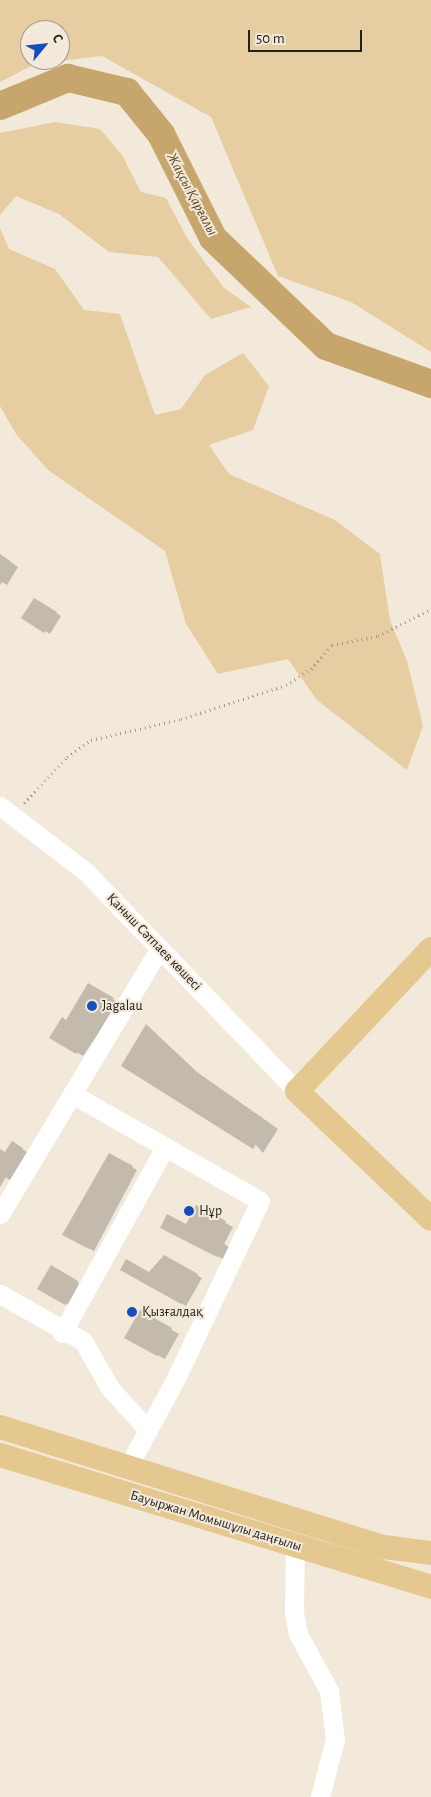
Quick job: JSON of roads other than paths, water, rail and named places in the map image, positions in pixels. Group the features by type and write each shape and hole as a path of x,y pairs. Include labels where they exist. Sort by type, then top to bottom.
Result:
{"main road":[{"path":"431,949 297,1090 431,1219"},
{"name":"Бауыржан Момышұлы даңғылы","path":"0,1427 129,1465 375,1544 431,1553"},
{"name":"Бауыржан Момышұлы даңғылы","path":"0,1455 431,1587"}],"street":[{"name":"Қаныш Сәтпаев көшесі","path":"6,810 86,872 297,1090"},
{"path":"0,1214 160,948"},
{"path":"72,1094 260,1201 129,1465"},
{"path":"62,1333 165,1147"},
{"path":"0,1294 62,1333 83,1341 110,1388 148,1430"},
{"path":"295,1546 294,1612 298,1634 328,1691 335,1739 320,1797"}],"waterway":[{"name":"Жақсы Қарғалы","path":"0,106 68,78 127,92 161,134 213,238 326,346 431,384"}],"place":[{"name":"Jagalau","path":"92,1006"},
{"name":"Нұр","path":"189,1211"},
{"name":"Қызғалдақ","path":"132,1312"}]}
